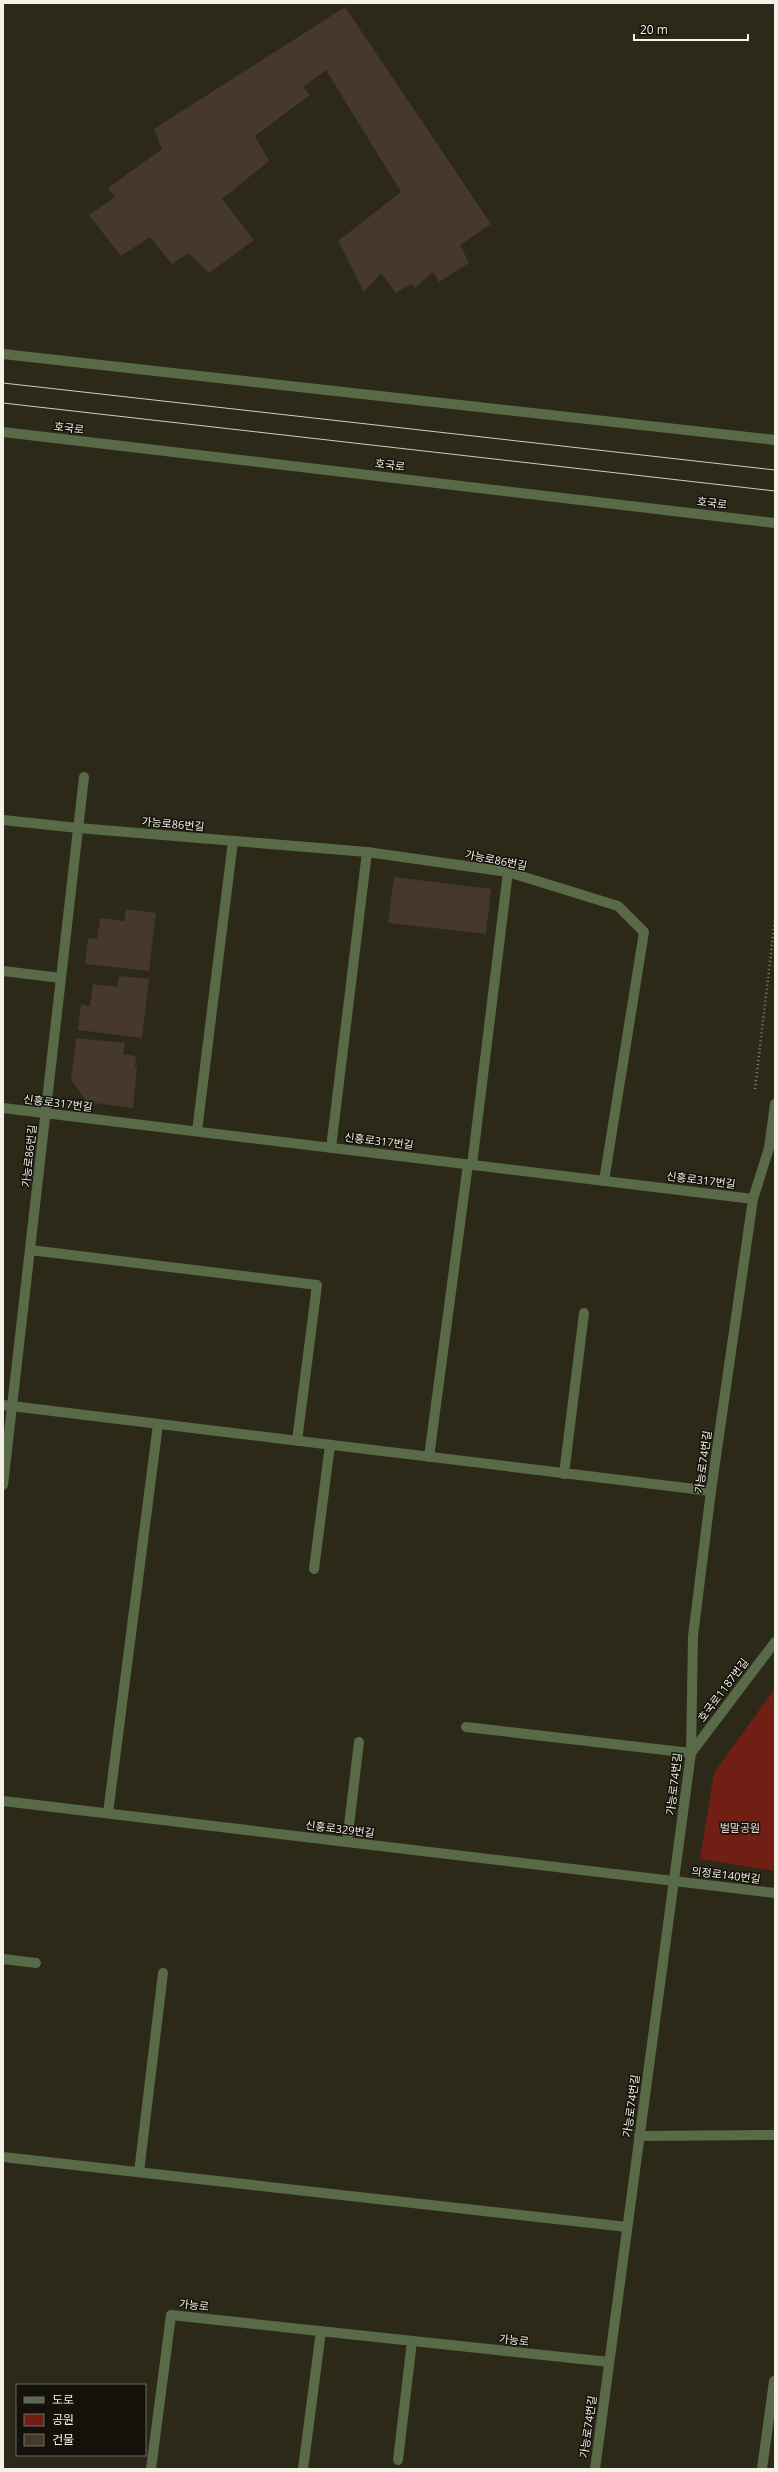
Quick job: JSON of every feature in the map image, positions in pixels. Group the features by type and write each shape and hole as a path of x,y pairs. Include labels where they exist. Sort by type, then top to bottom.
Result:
{"street":[{"path":"3,354 775,440"},
{"name":"호국로","path":"3,432 775,523"},
{"name":"가능로86번길","path":"3,1485 8,1406 30,1250 84,777"},
{"name":"가능로86번길","path":"3,820 78,828 367,852 508,872 618,906 644,932 604,1180"},
{"path":"197,1131 233,841"},
{"path":"331,1148 367,852"},
{"path":"429,1457 470,1164 508,872"},
{"path":"3,971 61,978"},
{"name":"가능로74번길","path":"595,2469 691,1753 693,1636 711,1491 753,1199 769,1148 775,1104"},
{"name":"신흥로317번길","path":"3,1108 753,1199"},
{"path":"30,1250 317,1286 297,1441"},
{"path":"564,1474 584,1313"},
{"path":"8,1406 711,1491"},
{"path":"108,1813 158,1424"},
{"path":"314,1569 330,1445"},
{"name":"호국로1187번길","path":"691,1753 775,1642"},
{"path":"466,1727 691,1753"},
{"path":"348,1842 359,1742"},
{"name":"신흥로329번길","path":"3,1801 674,1881"},
{"name":"의정로140번길","path":"674,1881 775,1893"},
{"path":"3,1959 36,1963"},
{"path":"139,2172 163,1973"},
{"path":"640,2136 775,2135"},
{"path":"3,2157 627,2227"},
{"name":"가능로","path":"151,2469 172,2315 609,2362"},
{"path":"303,2469 321,2331"},
{"path":"398,2460 412,2341"},
{"path":"762,2469 774,2381"}],"path":[{"path":"754,1096 775,919"}],"green space":[{"name":"벌말공원","path":"775,1688 775,1871 700,1859 714,1773"}],"building":[{"path":"345,7 491,224 460,245 469,263 439,282 433,272 415,288 411,284 396,293 381,273 364,292 338,241 401,192 326,70 303,87 310,95 255,136 269,161 222,199 254,240 209,273 189,253 172,264 150,237 121,256 89,215 115,197 108,188 162,149 154,129"},
{"path":"394,877 491,889 486,934 388,923"},
{"path":"126,909 156,913 149,971 85,964 88,938 97,939 100,918 124,921"},
{"path":"119,976 149,979 142,1038 78,1030 81,1004 90,1006 93,984 117,987"},
{"path":"76,1038 125,1043 123,1054 136,1056 135,1067 137,1067 133,1108 87,1102 71,1080"}],"tram line":[{"path":"3,383 775,470"},
{"path":"3,403 775,491"}]}
